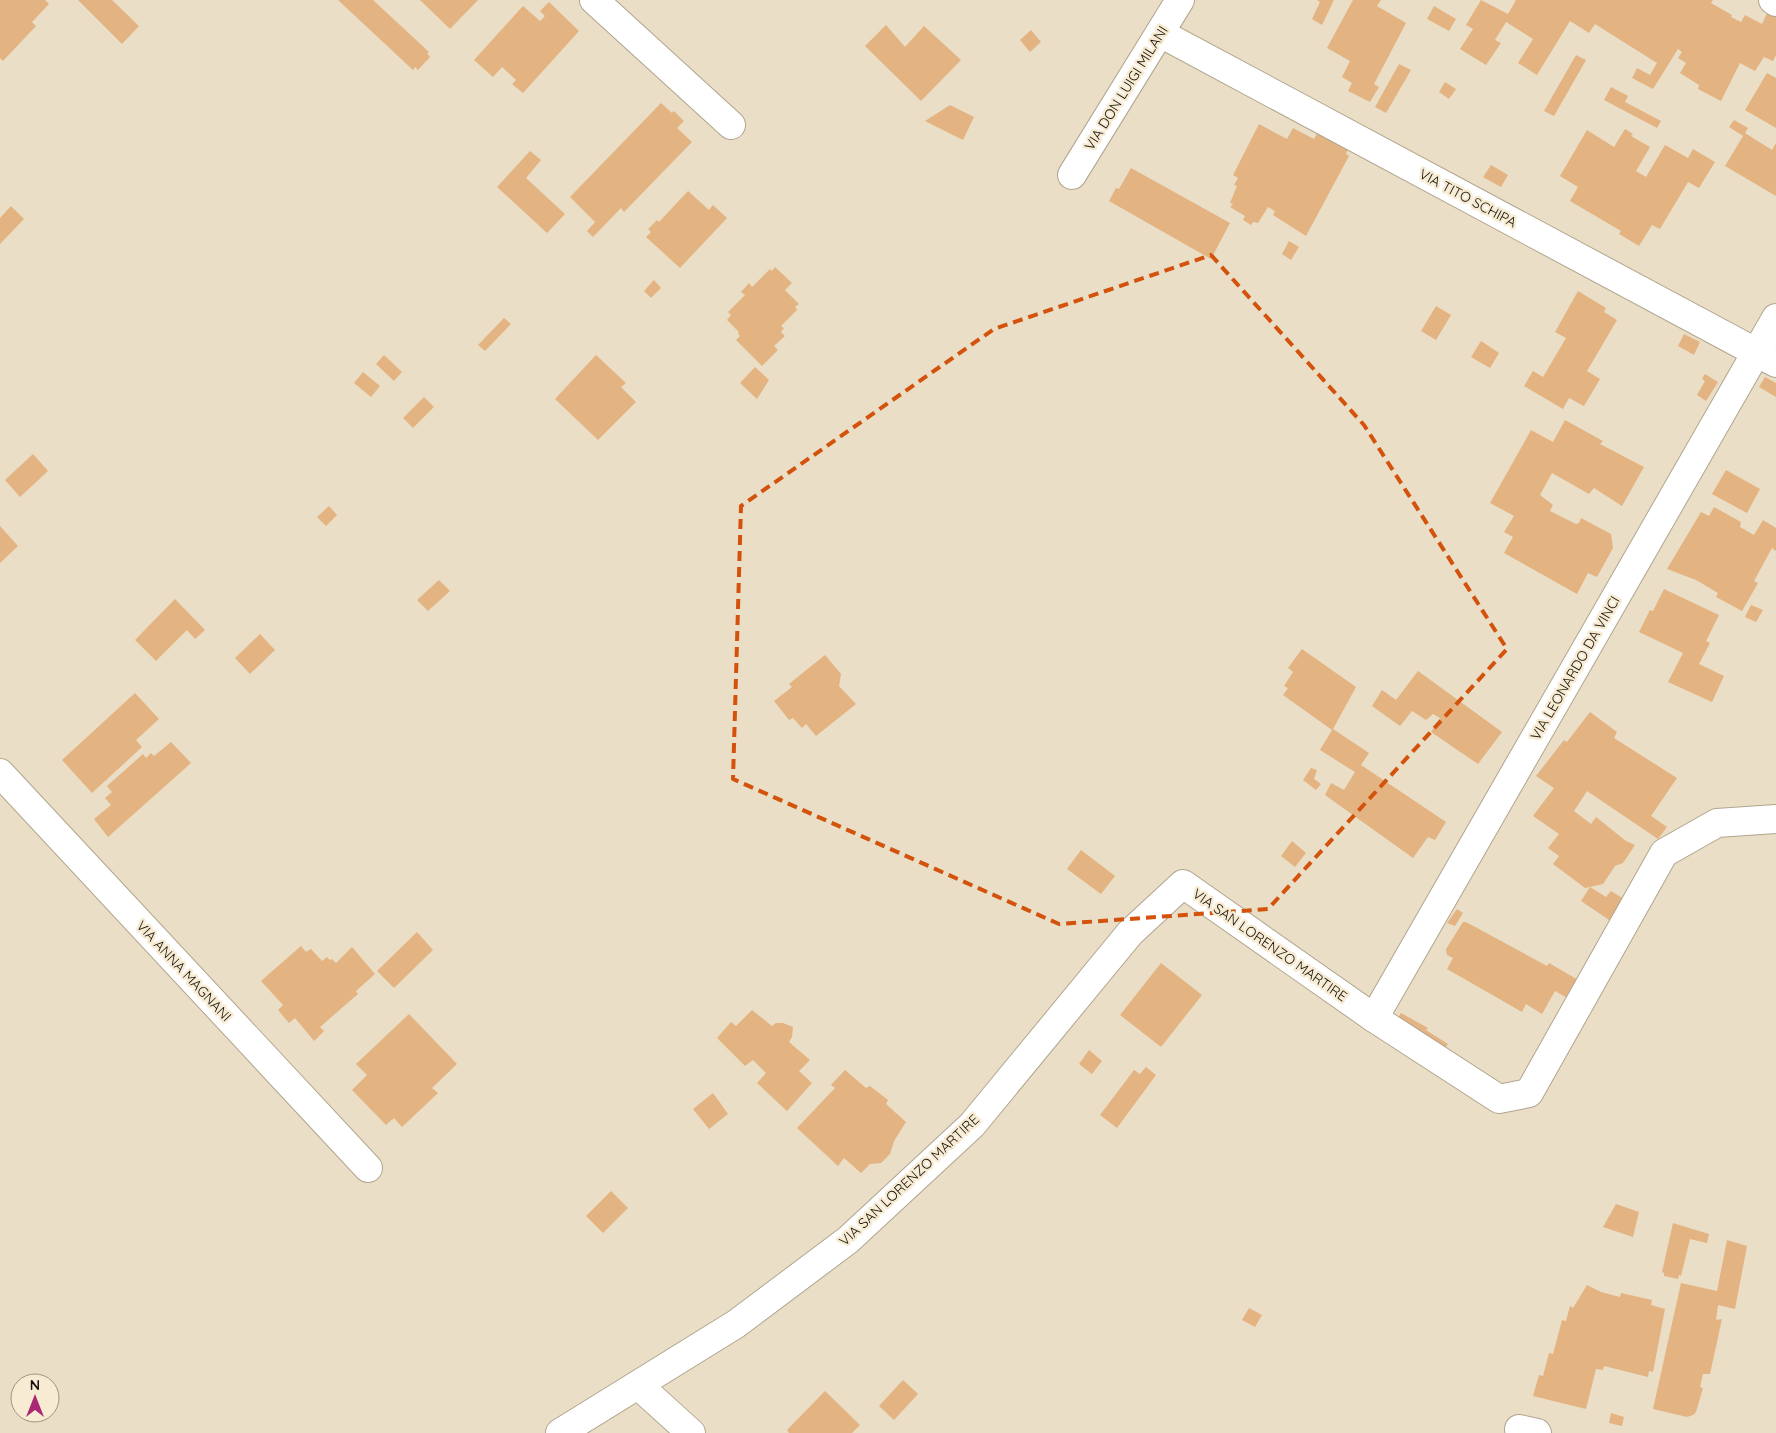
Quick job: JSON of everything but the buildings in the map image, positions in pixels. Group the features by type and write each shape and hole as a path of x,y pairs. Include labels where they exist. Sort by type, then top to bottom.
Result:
{"street":[{"path":"594,0 731,125"},
{"name":"VIA DON LUIGI MILANI","path":"1072,175 1180,0"},
{"name":"VIA TITO SCHIPA","path":"1160,33 1766,358"},
{"name":"VIA LEONARDO DA VINCI","path":"1374,1018 1766,358 1776,318"},
{"name":"VIA ANNA MAGNANI","path":"0,773 368,1168"},
{"name":"VIA SAN LORENZO MARTIRE","path":"560,1433 736,1324 855,1233 972,1125 1130,933 1183,884 1374,1018 1499,1099 1529,1093 1664,853 1717,823 1776,820"},
{"path":"638,1385 691,1433"}],"highlighted area":[{"path":"1211,255 1364,425 1507,649 1268,909 1059,924 733,779 741,506 994,329"}]}
